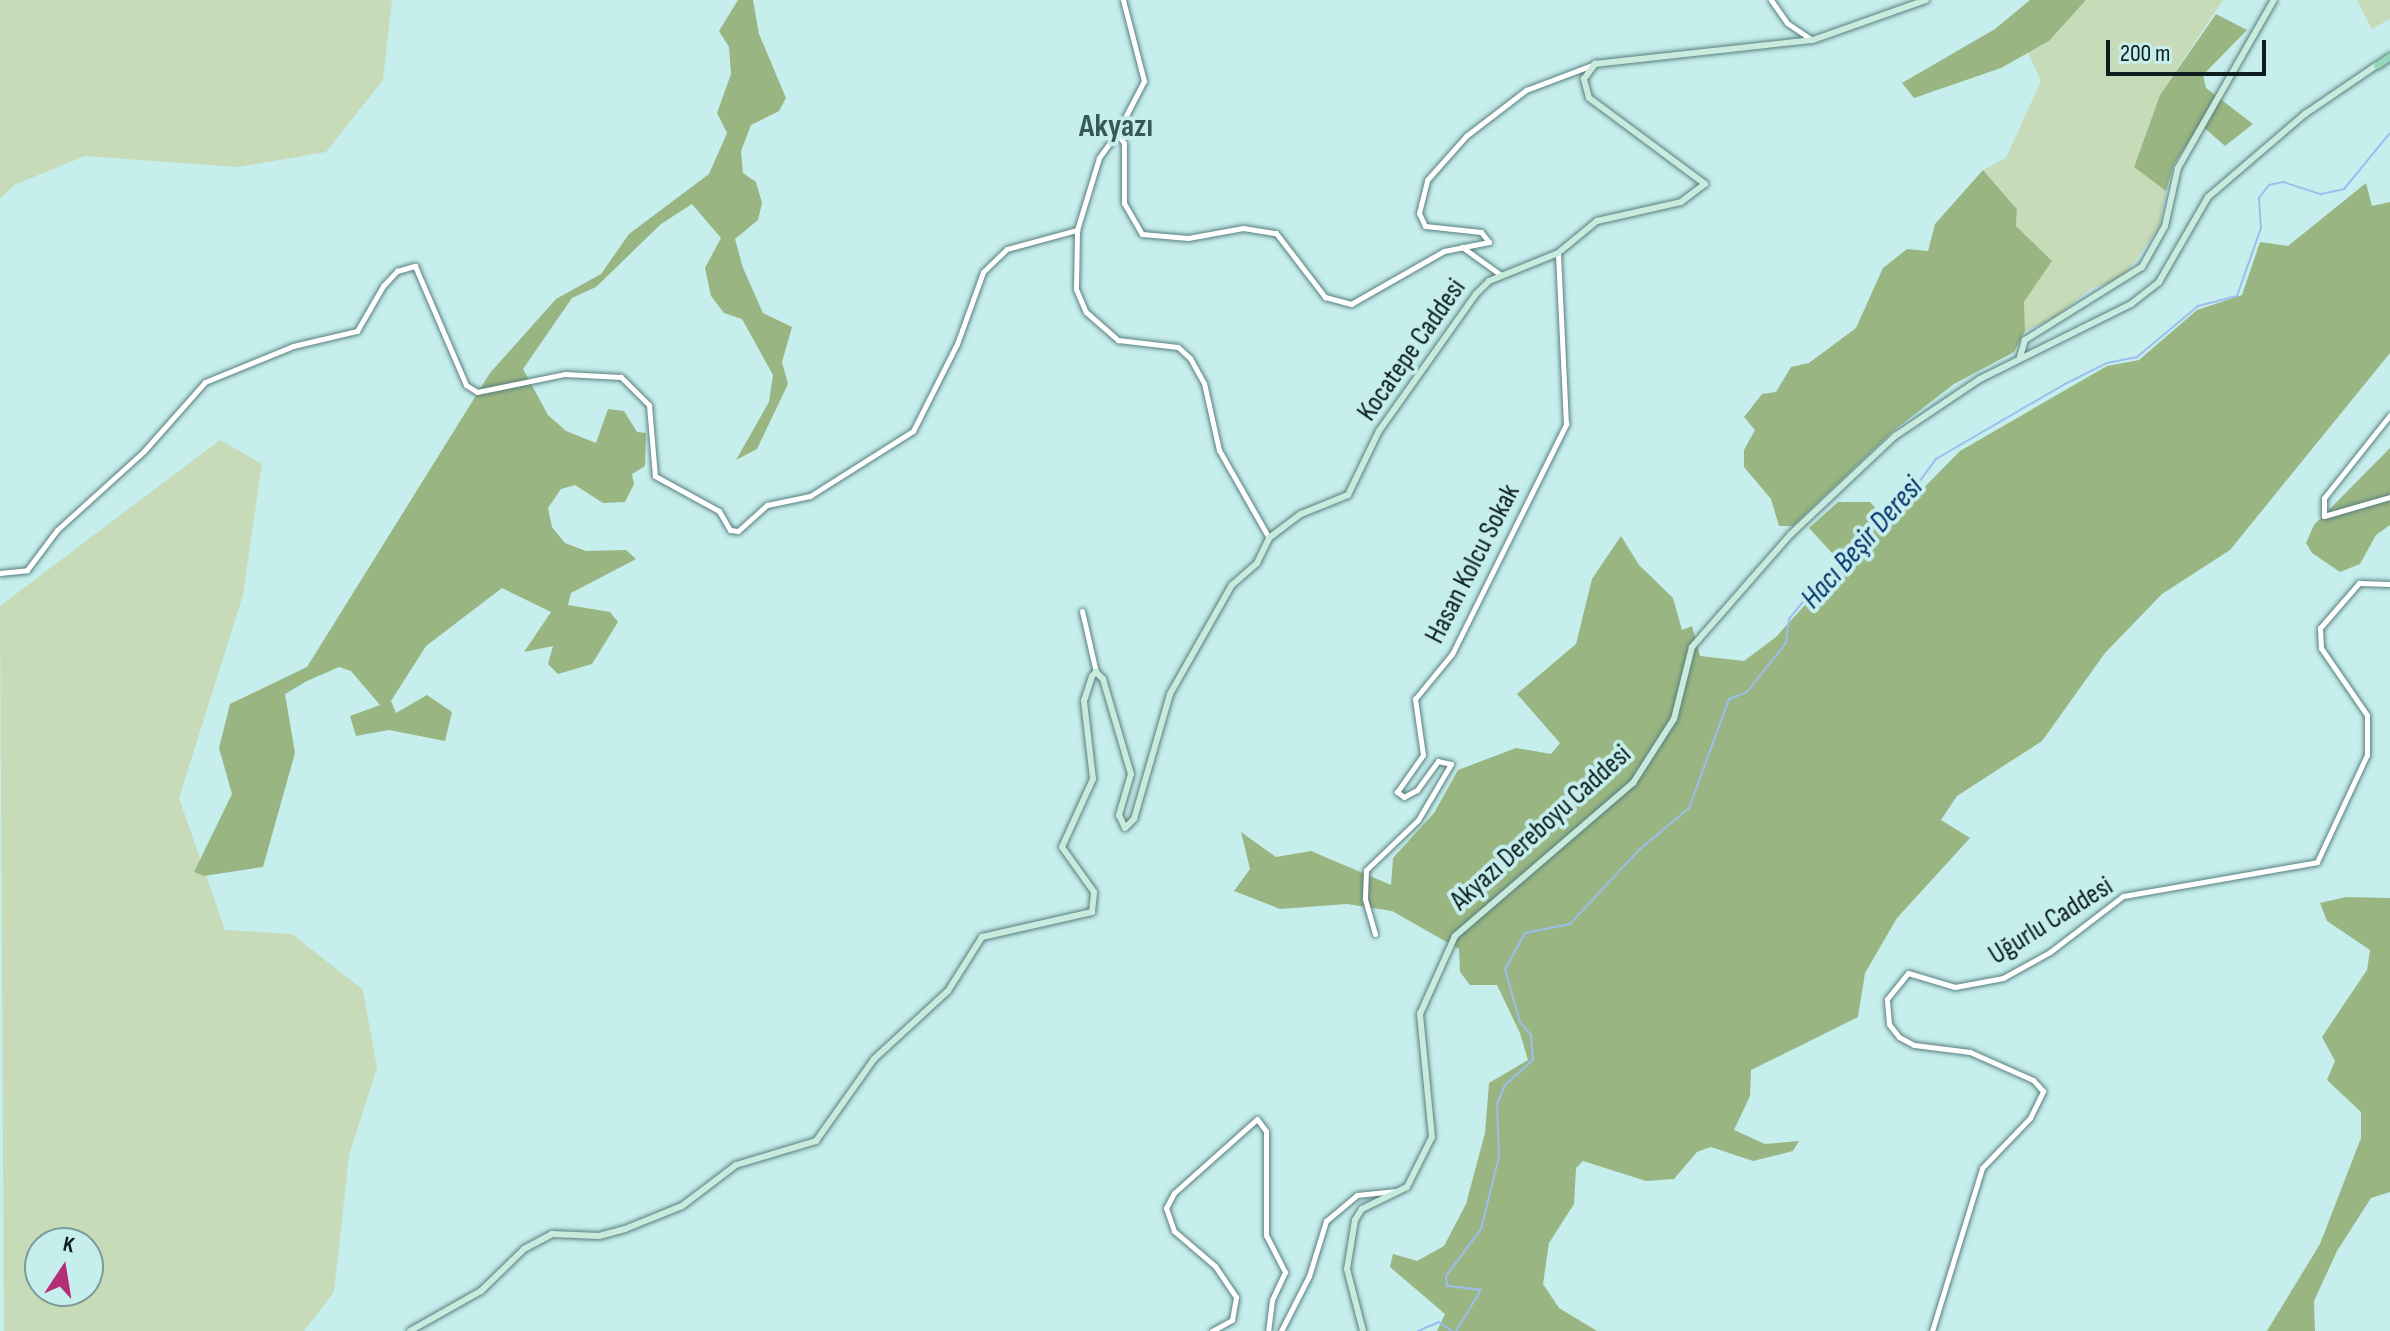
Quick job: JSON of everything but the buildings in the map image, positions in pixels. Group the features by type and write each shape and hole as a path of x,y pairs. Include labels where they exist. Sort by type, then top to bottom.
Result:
{"main road":[{"path":"1595,64 1813,40 1926,0"},
{"path":"2020,357 2025,340 2142,267 2165,226 2178,168 2274,0"},
{"path":"2020,357 2131,304 2159,282 2208,197 2305,114 2390,58"},
{"name":"Kocatepe Caddesi","path":"1269,538 1301,514 1348,495 1396,406 1476,294 1501,275 1558,253 1597,221 1681,202 1705,184 1589,98 1584,79 1595,64"},
{"name":"Akyazı Dereboyu Caddesi","path":"1407,1187 1432,1137 1420,1014 1455,936 1633,783 1674,719 1692,647 1791,534 1895,436 2020,357"},
{"path":"1096,672 1131,774 1119,815 1125,828 1134,819 1170,694 1232,585 1257,563 1269,538"},
{"path":"410,1331 481,1291 524,1249 552,1234 599,1236 625,1229 682,1206 736,1165 816,1141 880,1053 948,991 982,937 1092,912 1094,892 1062,847 1093,779 1084,701 1096,672"},
{"path":"1363,1331 1347,1269 1355,1220 1362,1209 1407,1187"}],"street":[{"path":"1123,0 1144,81 1117,133 1099,158 1077,230 1072,261 1086,312 1118,340 1178,347 1190,358 1204,383 1219,450 1269,538"},
{"path":"1771,0 1787,23 1813,40"},
{"path":"1117,133 1124,143 1124,203 1142,234 1188,238 1243,228 1276,233 1335,302 1369,299 1424,262 1462,246 1483,247 1488,237 1425,226 1419,213 1420,195 1437,164 1526,90 1595,64"},
{"path":"0,573 27,570 57,530 144,451 205,382 293,346 357,331 375,295 397,271 415,266 454,364 477,392 565,374 621,377 649,405 655,476 719,511 730,530 738,531 767,505 810,496 913,431 957,344 983,272 1007,249 1077,230"},
{"path":"1462,246 1501,275"},
{"name":"Hasan Kolcu Sokak","path":"1375,934 1365,898 1366,870 1418,820 1451,764 1438,761 1417,790 1404,797 1397,792 1423,755 1415,699 1452,654 1566,424 1558,253"},
{"path":"2390,415 2324,498 2324,516 2390,497"},
{"name":"Uğurlu Caddesi","path":"1932,1331 1982,1168 2030,1118 2043,1091 2033,1080 1970,1052 1914,1045 1899,1037 1889,1024 1887,999 1908,973 1955,987 2003,978 2050,952 2123,896 2317,862 2367,755 2367,715 2321,648 2320,628 2365,579 2390,584"},
{"path":"1082,611 1096,672"},
{"path":"1212,1331 1232,1320 1236,1297 1215,1266 1174,1231 1166,1208 1257,1119 1266,1131 1266,1235 1285,1272 1272,1300 1268,1331"},
{"path":"1281,1331 1309,1276 1314,1245 1342,1202 1407,1187"}],"green space":[{"path":"0,0 392,0 383,80 326,152 237,167 85,156 14,185 0,199"},
{"path":"738,0 753,0 759,34 786,98 779,111 751,125 741,151 743,173 756,182 762,203 758,220 735,239 743,268 763,313 792,327 782,362 788,384 757,449 736,460 769,402 773,375 742,319 724,313 711,296 705,268 721,238 692,204 661,224 596,287 572,298 523,369 548,415 566,431 596,443 608,409 624,411 637,432 646,433 645,466 632,474 634,484 625,502 603,503 575,485 561,489 548,508 552,527 565,543 586,551 626,550 636,559 571,593 568,605 610,612 618,622 592,664 558,674 548,664 553,646 524,652 551,612 502,588 426,646 391,701 396,713 427,695 452,712 445,741 389,730 356,736 350,716 380,705 351,671 339,667 307,681 285,694 295,753 263,867 204,876 194,872 232,794 219,748 230,704 307,667 490,373 556,299 601,274 629,234 709,174 727,133 717,113 731,74 729,47 719,31"},
{"path":"2030,0 2086,0 2049,41 2001,68 1914,98 1902,83 1995,29"},
{"path":"2086,0 2223,0 2160,95 2134,166 2166,191 2159,228 2123,277 2090,289 2056,317 2025,331 2024,302 2052,261 2016,226 2017,208 1983,170 2006,158 2041,81 2028,53 2049,41"},
{"path":"2357,0 2390,0 2390,19 2372,29"},
{"path":"2216,14 2247,30 2203,75 2206,88 2253,124 2225,146 2200,124 2174,164 2166,191 2134,167 2160,95"},
{"path":"1983,170 2017,209 2016,226 2052,261 2024,302 2025,331 2014,352 1954,384 1893,431 1793,526 1779,526 1771,499 1744,467 1744,450 1755,430 1744,417 1762,394 1776,392 1791,367 1809,363 1856,328 1883,268 1907,249 1928,251 1935,224"},
{"path":"2366,183 2372,206 2390,202 2390,353 2230,550 2162,594 2105,653 2042,741 1957,796 1941,820 1970,838 1897,918 1865,973 1858,1017 1751,1070 1750,1096 1734,1130 1765,1144 1799,1141 1793,1151 1753,1161 1711,1147 1697,1152 1674,1179 1646,1181 1583,1161 1576,1168 1574,1204 1549,1243 1543,1284 1559,1308 1597,1331 1437,1331 1445,1314 1390,1267 1393,1254 1417,1261 1444,1246 1466,1204 1485,1133 1489,1083 1528,1060 1520,1033 1497,985 1470,985 1460,972 1459,949 1392,911 1347,904 1280,909 1234,891 1250,869 1241,832 1276,857 1311,851 1391,885 1393,858 1434,813 1458,770 1516,748 1551,754 1560,743 1517,694 1576,644 1592,579 1621,536 1639,565 1673,598 1682,630 1692,626 1700,656 1744,661 1776,637 1842,564 1809,528 1838,502 1870,502 1885,519 1897,515 1960,451 2107,366 2139,360 2197,310 2242,295 2260,242 2288,246"},
{"path":"220,440 262,464 243,595 179,798 225,930 292,934 363,990 377,1068 349,1155 334,1292 304,1331 4,1331 0,606"},
{"path":"2390,448 2390,525 2376,535 2360,564 2340,572 2312,553 2306,543 2314,525"},
{"path":"2346,897 2390,898 2390,1192 2371,1198 2337,1251 2314,1301 2315,1331 2267,1331 2320,1244 2361,1138 2361,1112 2327,1080 2335,1061 2322,1037 2367,970 2370,950 2327,921 2320,903"}],"waterway":[{"name":"Hacı Beşir Deresi","path":"1456,1331 1481,1290 1447,1286 1446,1276 1481,1229 1499,1156 1497,1104 1505,1085 1533,1060 1531,1035 1520,1022 1505,969 1525,933 1570,924 1639,850 1689,808 1729,699 1747,692 1786,643 1789,619 1809,594 1820,591 1873,525 1897,512 1936,459 2065,384 2107,363 2137,357 2198,306 2237,296 2261,228 2259,198 2269,185 2283,182 2321,194 2344,189 2390,133"},
{"name":"Hacı Beşir Deresi","path":"1418,1331 1439,1322 1452,1331"}],"district":[{"name":"Akyazı","path":"1116,127"}]}
